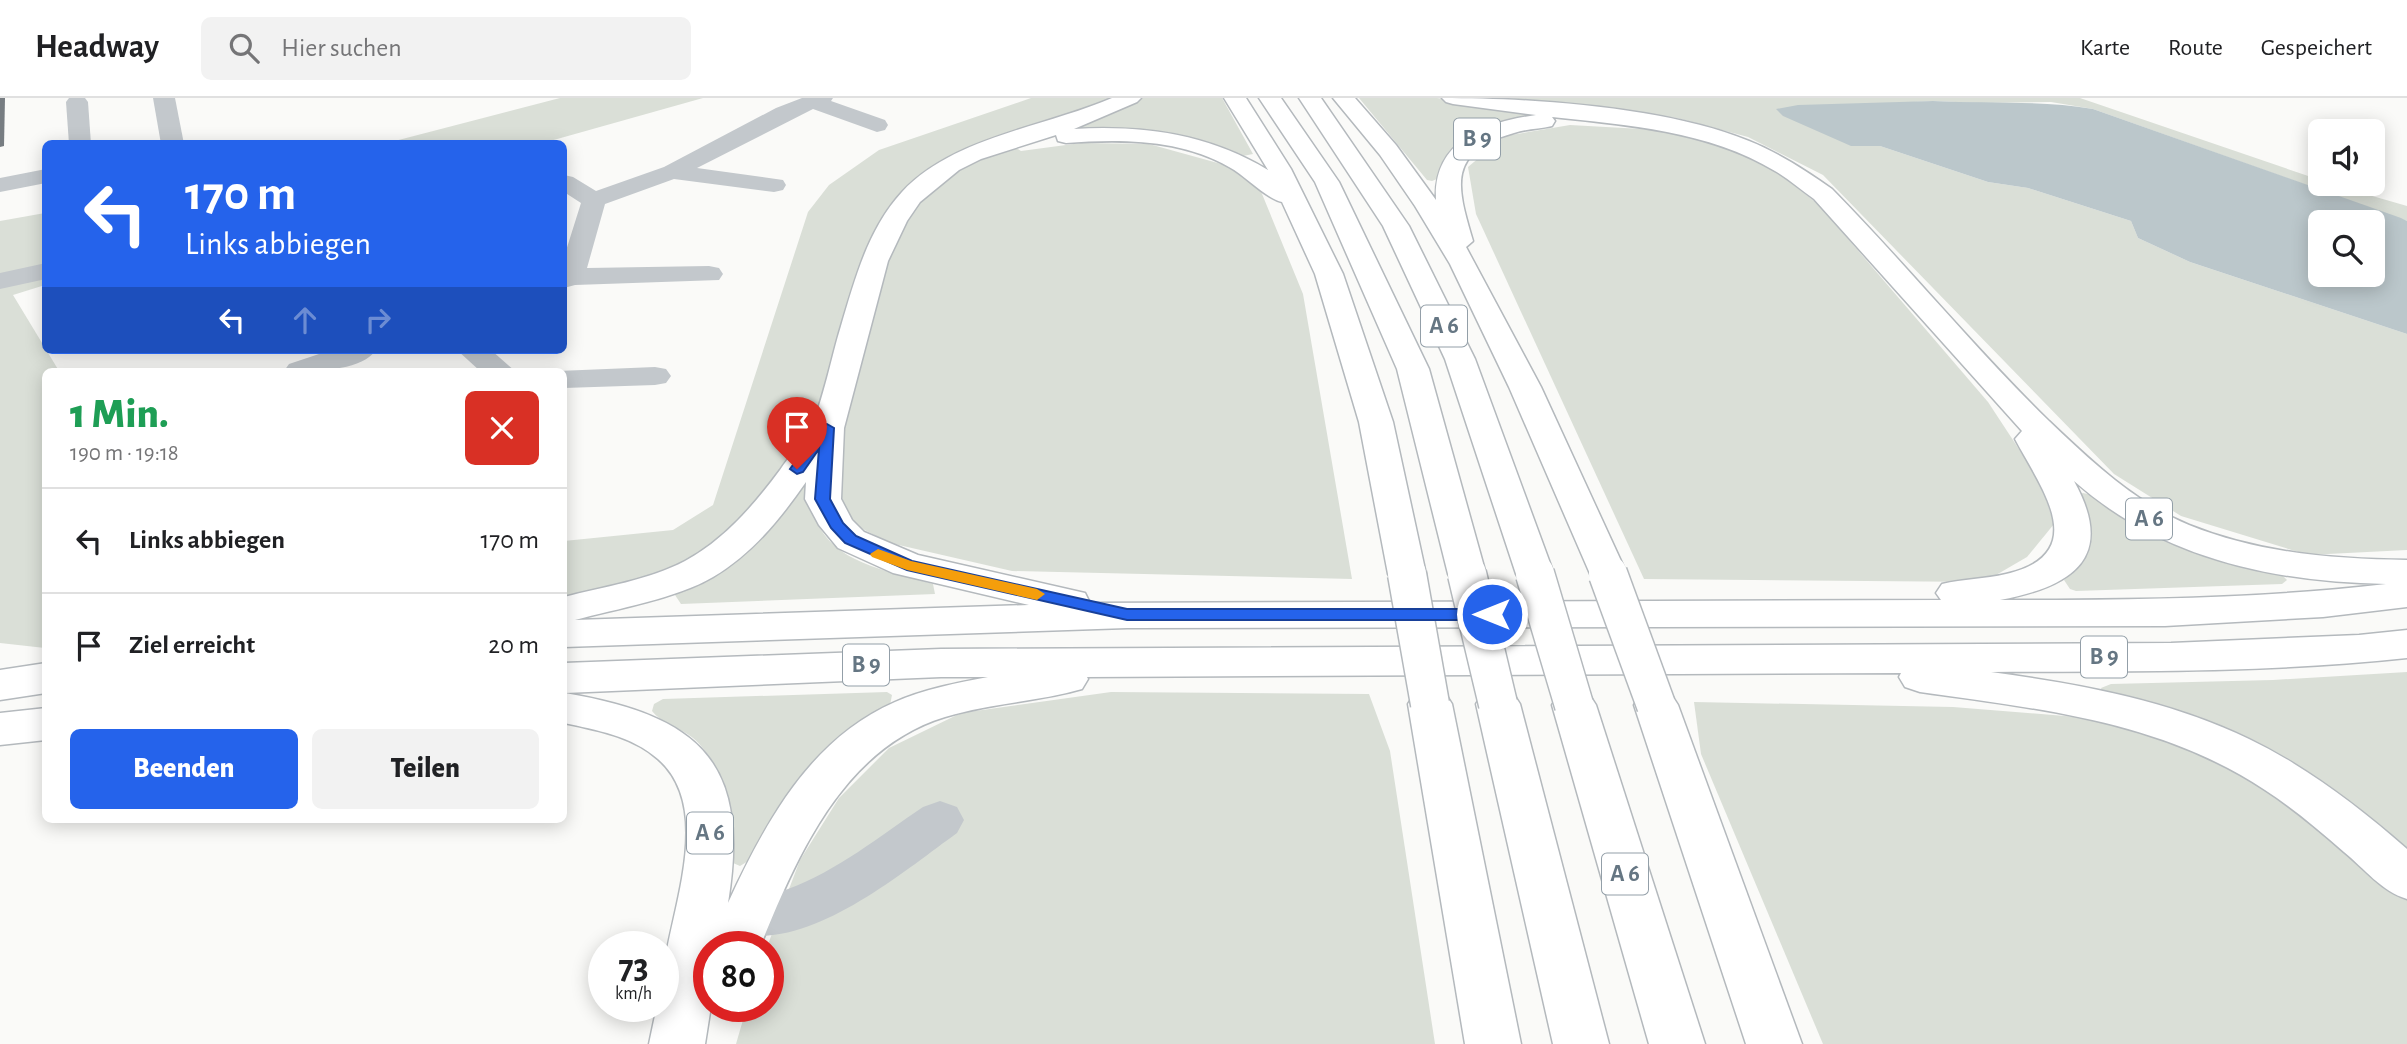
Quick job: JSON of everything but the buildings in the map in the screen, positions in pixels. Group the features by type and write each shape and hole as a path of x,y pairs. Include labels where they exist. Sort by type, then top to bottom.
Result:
{"highway":[{"path":"1127,615 907,565 850,540 836,525 823,499 827,428 874,261 894,221 911,197 951,165 973,154 1085,118 1130,98"},
{"path":"1235,98 1279,169 1329,274 1376,422 1493,1044"},
{"name":"A 6","path":"1270,98 1327,182 1413,369 1499,704 1581,1044"},
{"name":"A 6","path":"1310,98 1396,226 1460,359 1535,574 1676,1044"},
{"path":"1344,98 1383,144 1465,267 1520,376 1608,574 1774,1044"},
{"path":"1453,98 1667,124 1727,139 1770,157 1807,180 1840,211 2017,408"},
{"name":"B 9","path":"1465,267 1448,204 1451,169 1459,153 1487,134 1516,125 1554,120 1616,118"},
{"path":"1005,145 1098,134 1158,137 1196,144 1243,163 1266,178 1302,214"},
{"name":"A 6","path":"2017,408 2115,499 2146,518 2181,534 2222,549 2279,562 2407,572"},
{"name":"B 9","path":"1828,614 1940,593 1987,592 2023,582 2060,563 2074,538 2072,522 2063,493 2017,408"},
{"path":"567,609 674,580 699,569 725,551 768,511 827,428"},
{"name":"B 9","path":"567,634 1127,615 2165,613 2323,604 2407,594"},
{"name":"B 9","path":"567,678 780,667 1169,660 2171,657 2359,649 2407,644"},
{"path":"1800,659 2012,691 2128,713 2186,730 2232,749 2319,802 2407,879"},
{"name":"B 9","path":"740,931 781,844 804,807 832,772 887,724 936,704 1169,660"},
{"path":"0,685 42,679"},
{"name":"A 6","path":"567,709 648,731 674,747 687,760 700,781 707,806 709,865 677,1044"},
{"path":"0,729 42,724"},
{"path":"692,1044 701,1022"}],"street":[{"path":"164,98 172,140"},
{"path":"567,208 672,172 817,99 877,125"},
{"path":"77,102 80,140"},
{"path":"672,172 774,185"},
{"path":"0,185 42,178"},
{"path":"567,184 594,200"},
{"path":"594,200 567,278 709,274"},
{"path":"0,281 42,272"},
{"path":"309,368 349,354"},
{"path":"477,354 495,368"},
{"path":"567,379 655,376"},
{"path":"740,931 813,901 866,870 940,820"}],"shaded area":[{"path":"560,98 703,98 554,140 399,140"},
{"path":"1031,98 1111,98 1089,109 1000,137 1021,151 1081,143 1149,144 1225,165 1260,189 1303,294 1352,579 1012,571 890,543 810,502 820,528 829,541 841,551 870,566 933,584 935,594 681,604 675,595 678,592 759,540 788,505 734,533 670,574 567,598 567,541 673,530 713,505 808,212 829,185 879,150"},
{"path":"1141,98 1222,98 1253,154 1243,156 1190,139 1066,129"},
{"path":"1359,98 1437,98 1554,114 1465,139 1445,159 1437,179 1432,181 1427,180"},
{"path":"1506,98 2080,98 2308,176 2308,186 2093,109 2051,102 1933,101 1875,104 1851,146 1880,146 1988,182 2028,188 2131,221 2138,238 2190,262 2407,334 2407,550 2308,555 2181,516 2114,474 1823,175 1748,137 1677,118"},
{"path":"1933,101 2033,103 2093,109 2308,185 2308,196 2339,196 2378,210 2308,210 2308,287 2385,287 2385,212 2401,218 2407,221 2407,334 2190,262 2138,238 2131,221 2028,188 1988,182 1880,146 1851,146 1783,116 1776,109 1798,105"},
{"path":"1570,125 1660,130 1724,147 1776,171 1819,205 1988,402 2040,481 2054,524 2027,557 1984,582 1644,579 1476,214 1468,167 1505,136"},
{"path":"2337,196 2372,196 2407,206 2407,221 2385,213 2385,210 2376,210"},
{"path":"42,214 42,286 13,295 42,343 42,354 49,354 57,368 42,368 42,648 0,643 0,221"},
{"path":"2077,494 2097,496 2279,572 2287,580 2282,584 2076,591 2070,589 2064,580 2082,560 2088,541"},
{"path":"2407,672 2407,857 2103,694 2101,688 2111,684 2273,680"},
{"path":"887,692 892,695 890,705 753,858 740,866 733,863 730,857 722,793 712,763 693,738 652,711 654,704 663,699"},
{"path":"1111,692 1369,694 1390,751 1435,1044 736,1044 742,1022 784,1022 784,931 773,931 800,860 839,798 889,748 961,713"},
{"path":"1694,702 1953,707 2077,717 2149,733 2206,754 2299,802 2407,894 2407,1044 1823,1044 1701,754"}],"slow traffic":[{"path":"878,554 907,565 1037,594"}],"route":[{"path":"797,469 827,428 823,499 836,525 850,540 907,565 1127,615 1492,614"}]}
